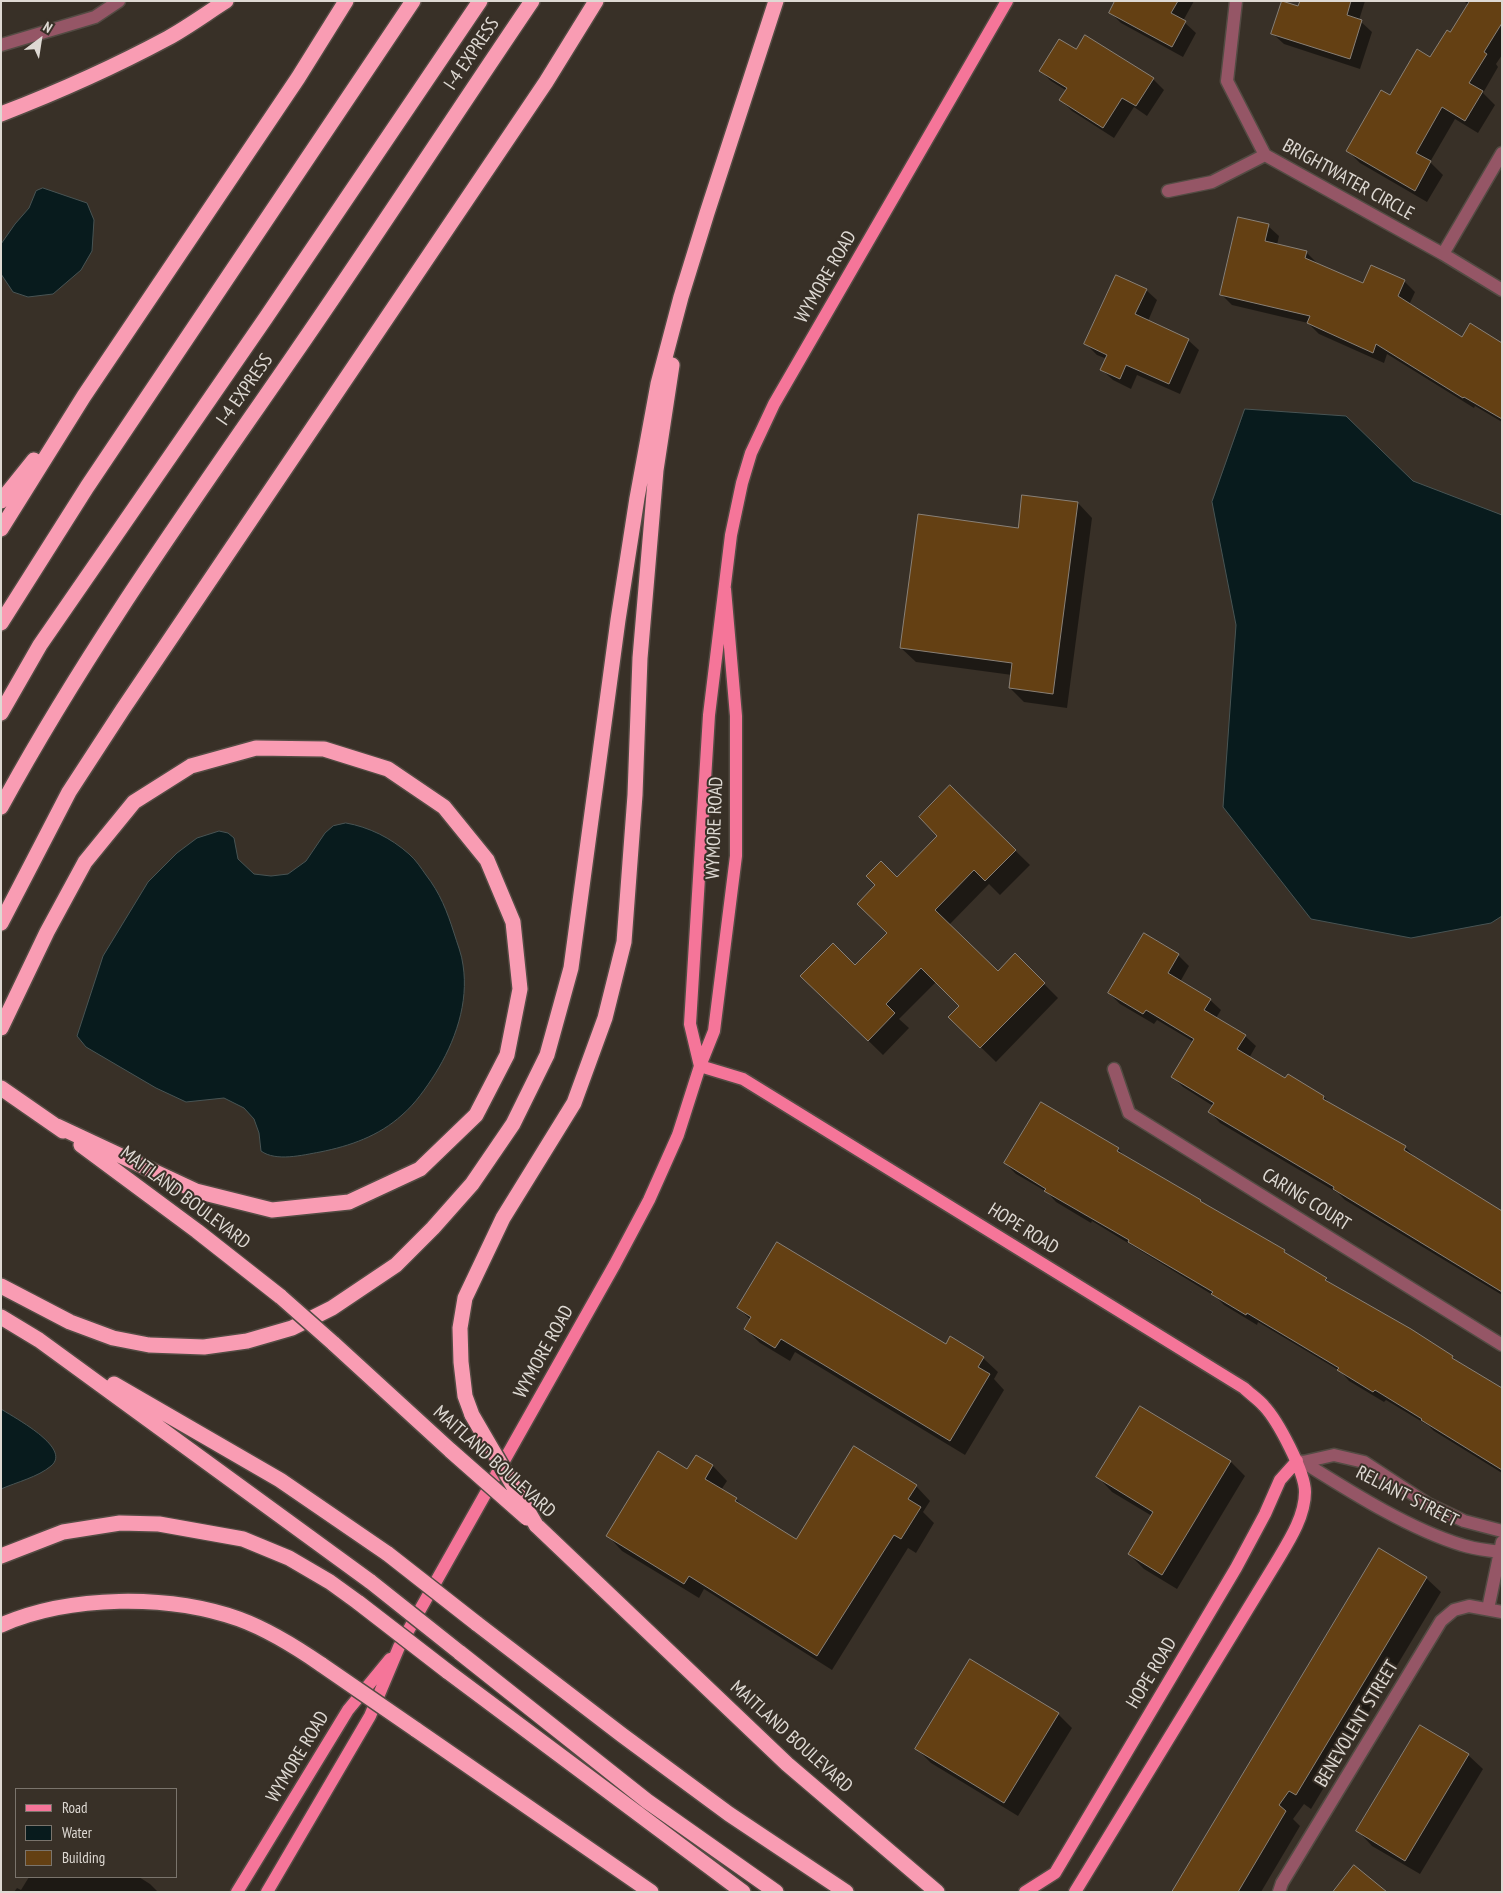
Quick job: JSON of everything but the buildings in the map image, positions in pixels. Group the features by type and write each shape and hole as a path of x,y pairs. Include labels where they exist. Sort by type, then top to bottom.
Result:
{"highway":[{"path":"1,114 62,91 170,37 226,1"},
{"path":"1,529 84,396 298,78 346,1"},
{"path":"1,624 87,487 413,1"},
{"name":"I-4 EXPRESS","path":"1,714 40,645 265,319 480,1"},
{"name":"I-4 EXPRESS","path":"1,807 39,738 163,544 296,352 532,1"},
{"path":"1,923 69,792 546,82 596,1"},
{"path":"1,1286 70,1322 113,1338 149,1345 204,1348 247,1341 292,1328 332,1308 396,1264 433,1228 472,1184 508,1132 547,1055 571,968 636,498 658,384 681,297 776,1"},
{"path":"536,1526 472,1414 465,1396 460,1328 465,1298 503,1218 574,1103 605,1018 624,942 635,796 640,658 656,470 681,297"},
{"path":"1,501 84,396"},
{"path":"1,1028 47,932 85,862 134,802 191,766 256,748 275,748 324,749 388,769 444,807 487,860 513,922 520,989 507,1055 476,1115 420,1169 349,1202 272,1210 196,1191 57,1126"},
{"name":"MAITLAND BOULEVARD","path":"1,1088 57,1126 281,1297 536,1526 787,1764 937,1892"},
{"path":"1,1317 280,1480 388,1554 622,1735 728,1814 846,1892"},
{"path":"39,1340 371,1582 647,1801 776,1892"},
{"path":"1,1556 63,1532 120,1523 159,1524 243,1539 289,1558 330,1582 359,1603 743,1892"},
{"path":"1,1625 24,1615 58,1608 117,1602 180,1605 212,1610 241,1620 268,1632 322,1664 651,1892"}],"main road":[{"name":"WYMORE ROAD","path":"700,1066 690,1024 709,715 731,535 742,483 754,446 770,412 1007,1"},
{"name":"WYMORE ROAD","path":"267,1892 370,1716 399,1647 596,1298 649,1200 678,1135 700,1066 714,1031 736,856 736,716 725,589"},
{"name":"HOPE ROAD","path":"700,1066 743,1079 1244,1388 1268,1412 1300,1461 1305,1491 1298,1522 1292,1534 1074,1892"},
{"name":"HOPE ROAD","path":"1025,1892 1055,1873 1236,1568 1265,1514 1280,1480 1300,1461"},
{"name":"WYMORE ROAD","path":"237,1892 352,1704 399,1647"}],"street":[{"path":"1,45 95,17 119,1"},
{"name":"BRIGHTWATER CIRCLE","path":"1236,1 1227,81 1265,155 1443,254 1502,290"},
{"path":"1443,254 1502,153"},
{"path":"1168,191 1212,182 1265,155"},
{"name":"CARING COURT","path":"1114,1069 1130,1113 1502,1345"},
{"name":"RELIANT STREET","path":"1300,1461 1334,1454 1364,1462 1434,1507 1464,1521 1502,1531"},
{"name":"RELIANT STREET","path":"1300,1461 1424,1532 1463,1546 1500,1547"},
{"path":"1488,1610 1500,1547"},
{"name":"BENEVOLENT STREET","path":"1279,1892 1282,1883 1441,1621 1454,1610 1469,1606 1502,1612"}],"water":[{"path":"43,188 87,203 94,220 92,251 81,270 53,294 28,297 13,292 1,274 1,244 29,208 36,191"},
{"path":"1245,409 1346,416 1413,481 1502,515 1502,916 1491,923 1411,938 1311,919 1223,807 1236,625 1212,502"},
{"path":"346,823 363,827 387,838 412,856 443,902 462,961 464,994 459,1022 442,1062 432,1079 407,1111 384,1129 353,1143 306,1155 274,1156 261,1151 259,1133 254,1119 244,1108 224,1098 186,1102 156,1088 86,1047 77,1036 103,956 148,882 177,853 197,838 219,831 228,833 234,838 238,859 254,874 271,876 288,874 306,861 325,833 333,826"},
{"path":"1,1409 28,1426 48,1442 54,1451 56,1459 51,1466 40,1473 1,1489"}]}
